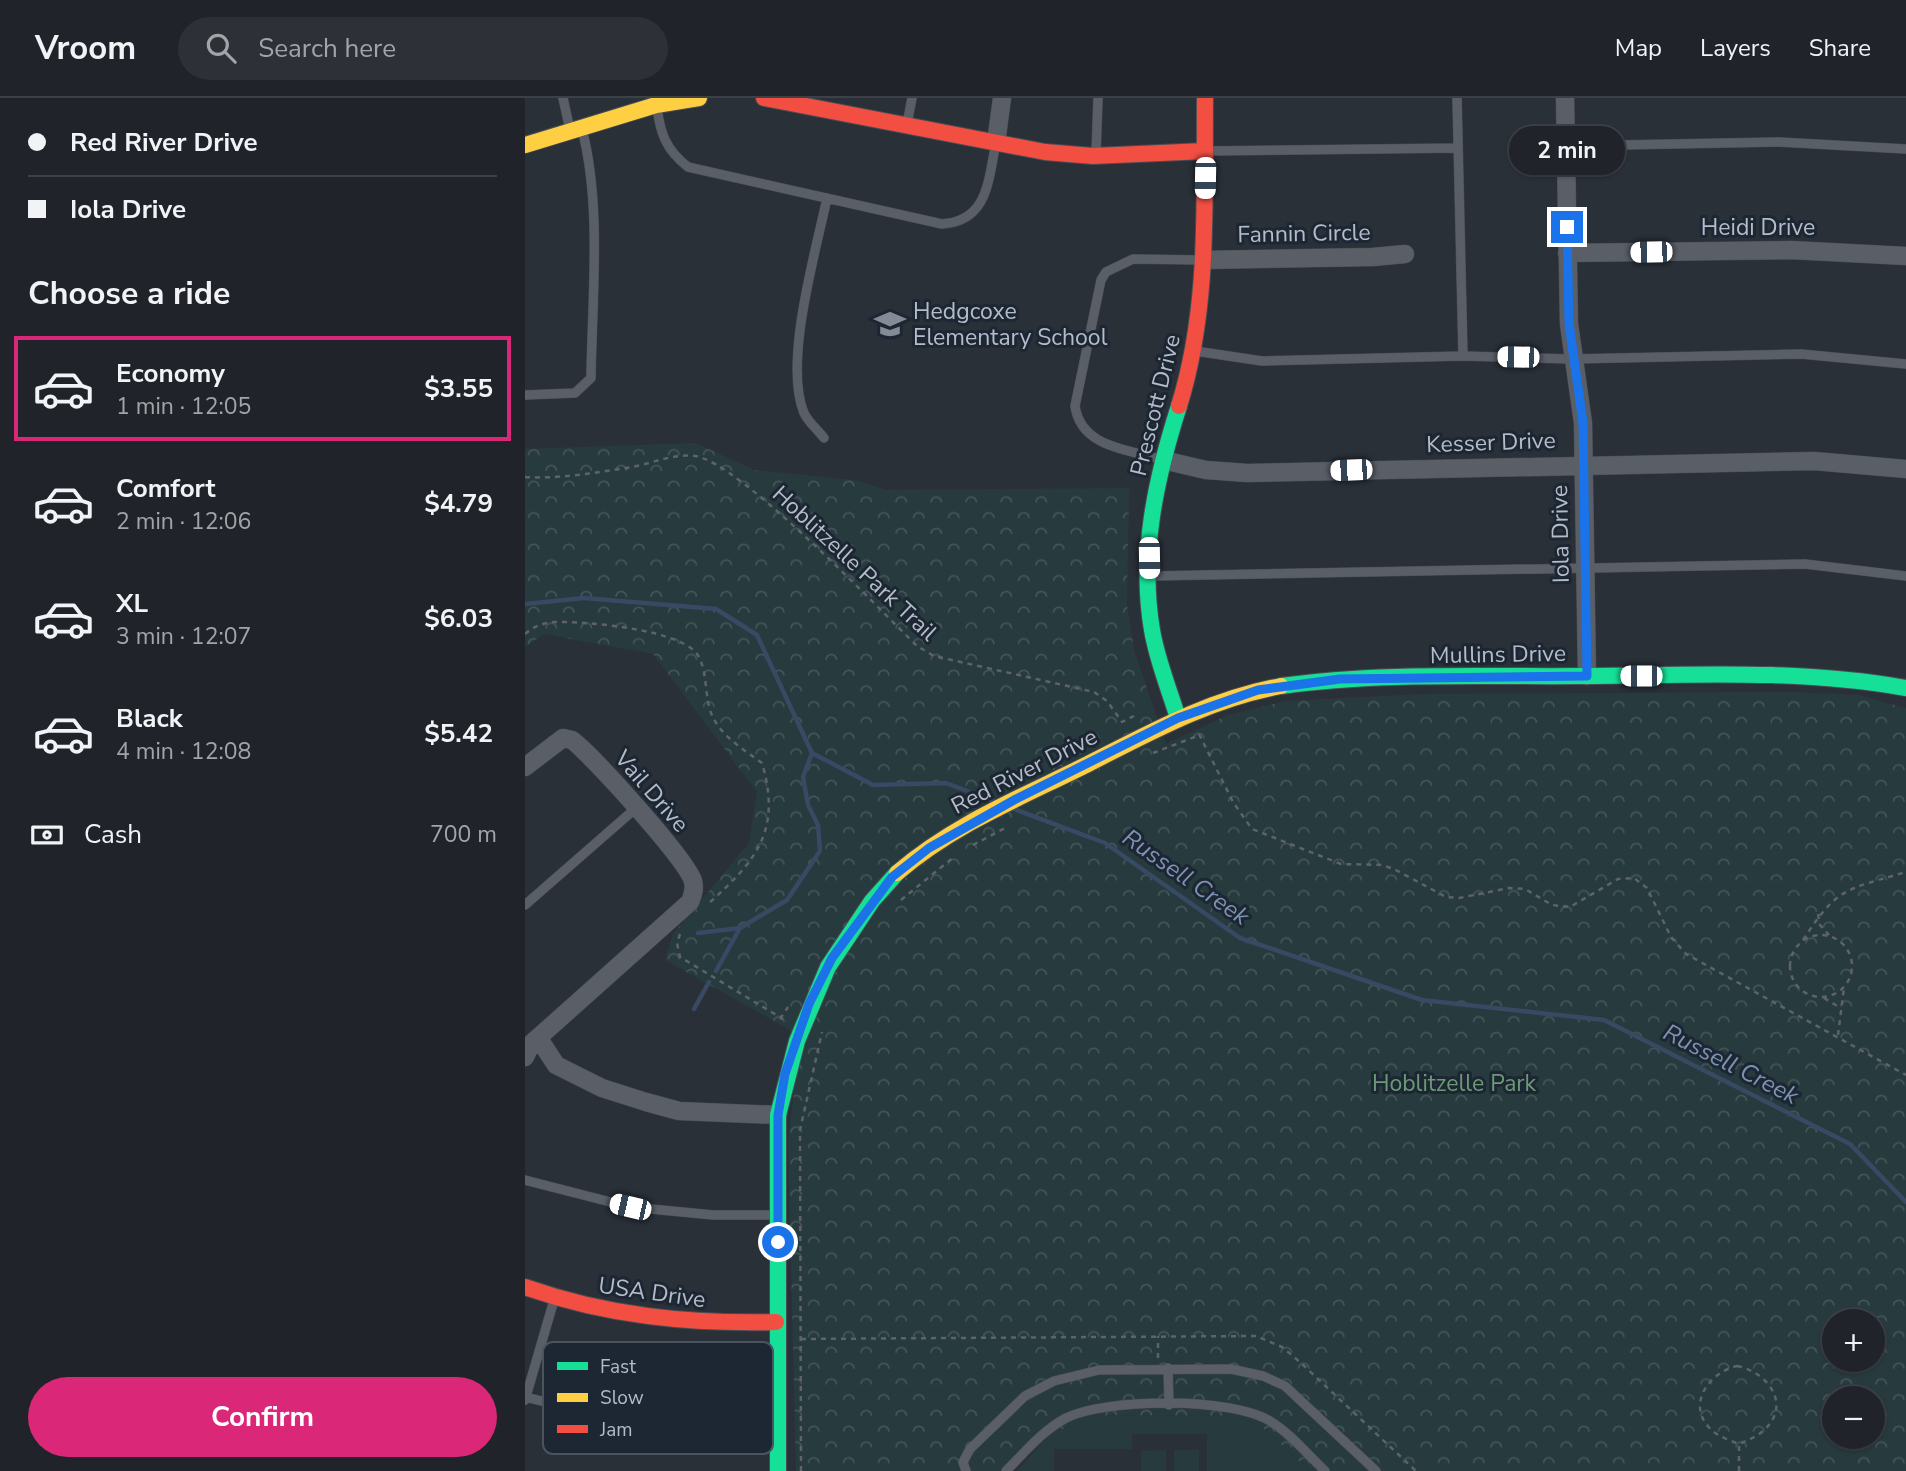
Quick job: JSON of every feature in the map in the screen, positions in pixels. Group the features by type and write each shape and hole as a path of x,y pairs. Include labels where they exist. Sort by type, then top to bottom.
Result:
{"street":[{"path":"525,145 656,101 699,98"},
{"path":"764,98 813,101 996,143 1096,156 1205,151"},
{"path":"996,143 1002,98"},
{"name":"Prescott Drive","path":"1178,718 1157,651 1149,576 1152,510 1163,460 1194,351 1203,260 1205,98"},
{"name":"Iola Drive","path":"1565,98 1567,253 1573,359 1583,423 1587,676"},
{"name":"Heidi Drive","path":"1567,253 1791,250 1906,256"},
{"name":"Fannin Circle","path":"1203,260 1405,254"},
{"name":"Kesser Drive","path":"1163,460 1206,470 1247,473 1814,461 1906,470"},
{"name":"Mullins Drive","path":"1178,718 1258,690 1340,679 1801,675 1866,680 1906,688"},
{"name":"Red River Drive","path":"778,1471 778,1115 785,1074 801,1026 832,958 892,877 939,842 1178,718"},
{"name":"Vail Drive","path":"525,767 563,738 581,747 688,870 694,885 689,902 528,1050"},
{"path":"528,1050 543,1045 556,1065 602,1088 679,1111 778,1115"},
{"name":"USA Drive","path":"525,1287 587,1306 654,1319 717,1324 776,1322"}],"lane":[{"path":"525,395 575,393 591,378 590,159 563,98"},
{"path":"907,124 912,98"},
{"path":"1096,156 1098,98"},
{"path":"1457,98 1463,356"},
{"path":"656,101 660,132 666,146 688,167 942,224 968,219 977,209 989,177 996,143"},
{"path":"1566,146 1779,142 1906,149"},
{"path":"1205,151 1458,148"},
{"path":"824,438 804,415 798,393 800,332 827,198"},
{"path":"1163,460 1092,439 1077,420 1075,406 1101,280 1106,272 1133,259 1203,260"},
{"path":"1194,351 1262,361 1463,356 1573,359 1801,354 1906,364"},
{"path":"1149,576 1805,564 1906,576"},
{"path":"525,905 636,808"},
{"path":"525,1180 630,1207 713,1215 778,1216"},
{"path":"543,1402 525,1398 555,1297"},
{"path":"966,1471 963,1462 970,1450 1025,1396 1054,1381 1099,1370 1157,1368 1231,1369 1263,1376 1285,1387 1370,1469"},
{"path":"1168,1368 1169,1405"},
{"path":"1006,1471 1043,1433 1067,1418 1093,1408 1169,1405 1221,1405 1245,1409 1271,1421 1325,1471"},
{"path":"773,1426 777,1426"}],"path":[{"name":"Hoblitzelle Park Trail","path":"525,477 628,468 674,457 696,456 724,467 754,491 918,646 934,656 1094,692 1107,701 1122,722 1138,715"},
{"path":"525,635 535,626 553,622 647,630 671,637 697,653 713,720 729,739 762,763 769,814 763,839 745,871 700,911"},
{"path":"1196,728 1233,802 1252,829 1341,864 1382,865 1394,869 1446,897 1459,898 1509,888 1525,889 1552,905 1570,907 1618,879 1634,878 1647,888 1677,944 1686,954 1764,998 1838,1035 1906,1075"},
{"path":"1145,755 1200,735"},
{"path":"895,905 963,850"},
{"path":"1840,1009 1832,1001 1809,994 1798,987 1790,964 1818,914 1833,898 1906,872"},
{"path":"1818,914 1820,925 1845,945 1852,958 1852,974 1844,988 1838,1035"},
{"path":"682,930 677,943 680,957 738,995 786,1020"},
{"path":"1802,942 1816,935 1831,936"},
{"path":"1821,997 1833,995 1844,988"},
{"path":"801,1471 800,1130 820,1051 823,1020"},
{"path":"1157,1368 1158,1335"},
{"path":"1737,1366 1752,1369 1764,1377 1773,1388 1776,1403 1773,1417 1765,1429 1739,1444 1712,1430 1704,1419 1701,1404 1703,1390 1711,1378 1723,1370 1737,1366"},
{"path":"1739,1444 1739,1471"}],"green space":[{"name":"Hoblitzelle Park","path":"696,443 754,470 855,480 886,490 1129,488 1127,604 1134,650 1166,744 1228,715 1286,701 1422,694 1791,692 1858,695 1906,708 1906,1471 1310,1471 1262,1427 1236,1416 1108,1415 1052,1432 1013,1471 796,1471 788,1143 795,1080 806,1039 665,960 673,934 749,843 757,792 653,654 544,634 525,647 525,449"},
{"path":"1108,1415 1236,1416 1262,1427 1310,1471 1207,1471 1207,1434 1132,1434 1132,1449 1054,1449 1054,1471 1017,1471 1052,1432"},
{"path":"1166,1450 1166,1471 1141,1471 1141,1451"},
{"path":"1174,1450 1199,1450 1199,1471 1174,1471"}],"waterway":[{"name":"Russell Creek","path":"525,604 584,598 716,609 757,635 812,753 873,785 946,783 993,801"},
{"path":"698,933 740,928 787,900 820,851 818,825 808,805 803,777 812,753"},
{"name":"Russell Creek","path":"1014,809 1105,843 1240,938 1422,1000 1604,1020 1850,1144 1906,1202"},
{"path":"716,971 740,928"},
{"path":"694,1009 709,982"}],"traffic: fast":[{"path":"1178,718 1154,641 1147,573 1157,488 1179,406"},
{"path":"1281,686 1394,677 1704,674 1826,678 1906,688"},
{"path":"778,1471 778,1115 797,1041 828,967 872,901 897,873"}],"traffic: slow":[{"path":"525,145 656,105 699,98"},
{"path":"897,873 965,826 1158,729 1230,699 1281,686"}],"traffic: jam":[{"path":"764,98 1045,152 1093,156 1205,151"},
{"path":"1179,406 1189,369 1201,292 1205,215 1205,98"},
{"path":"525,1287 587,1305 649,1316 776,1322"}],"place":[{"name":"Hedgcoxe Elementary School","path":"890,324"}],"route":[{"path":"778,1242 778,1115 785,1074 809,1004 832,958 892,877 929,848 1016,799 1178,718 1258,690 1340,679 1587,676 1583,423 1569,324 1567,227"}]}
